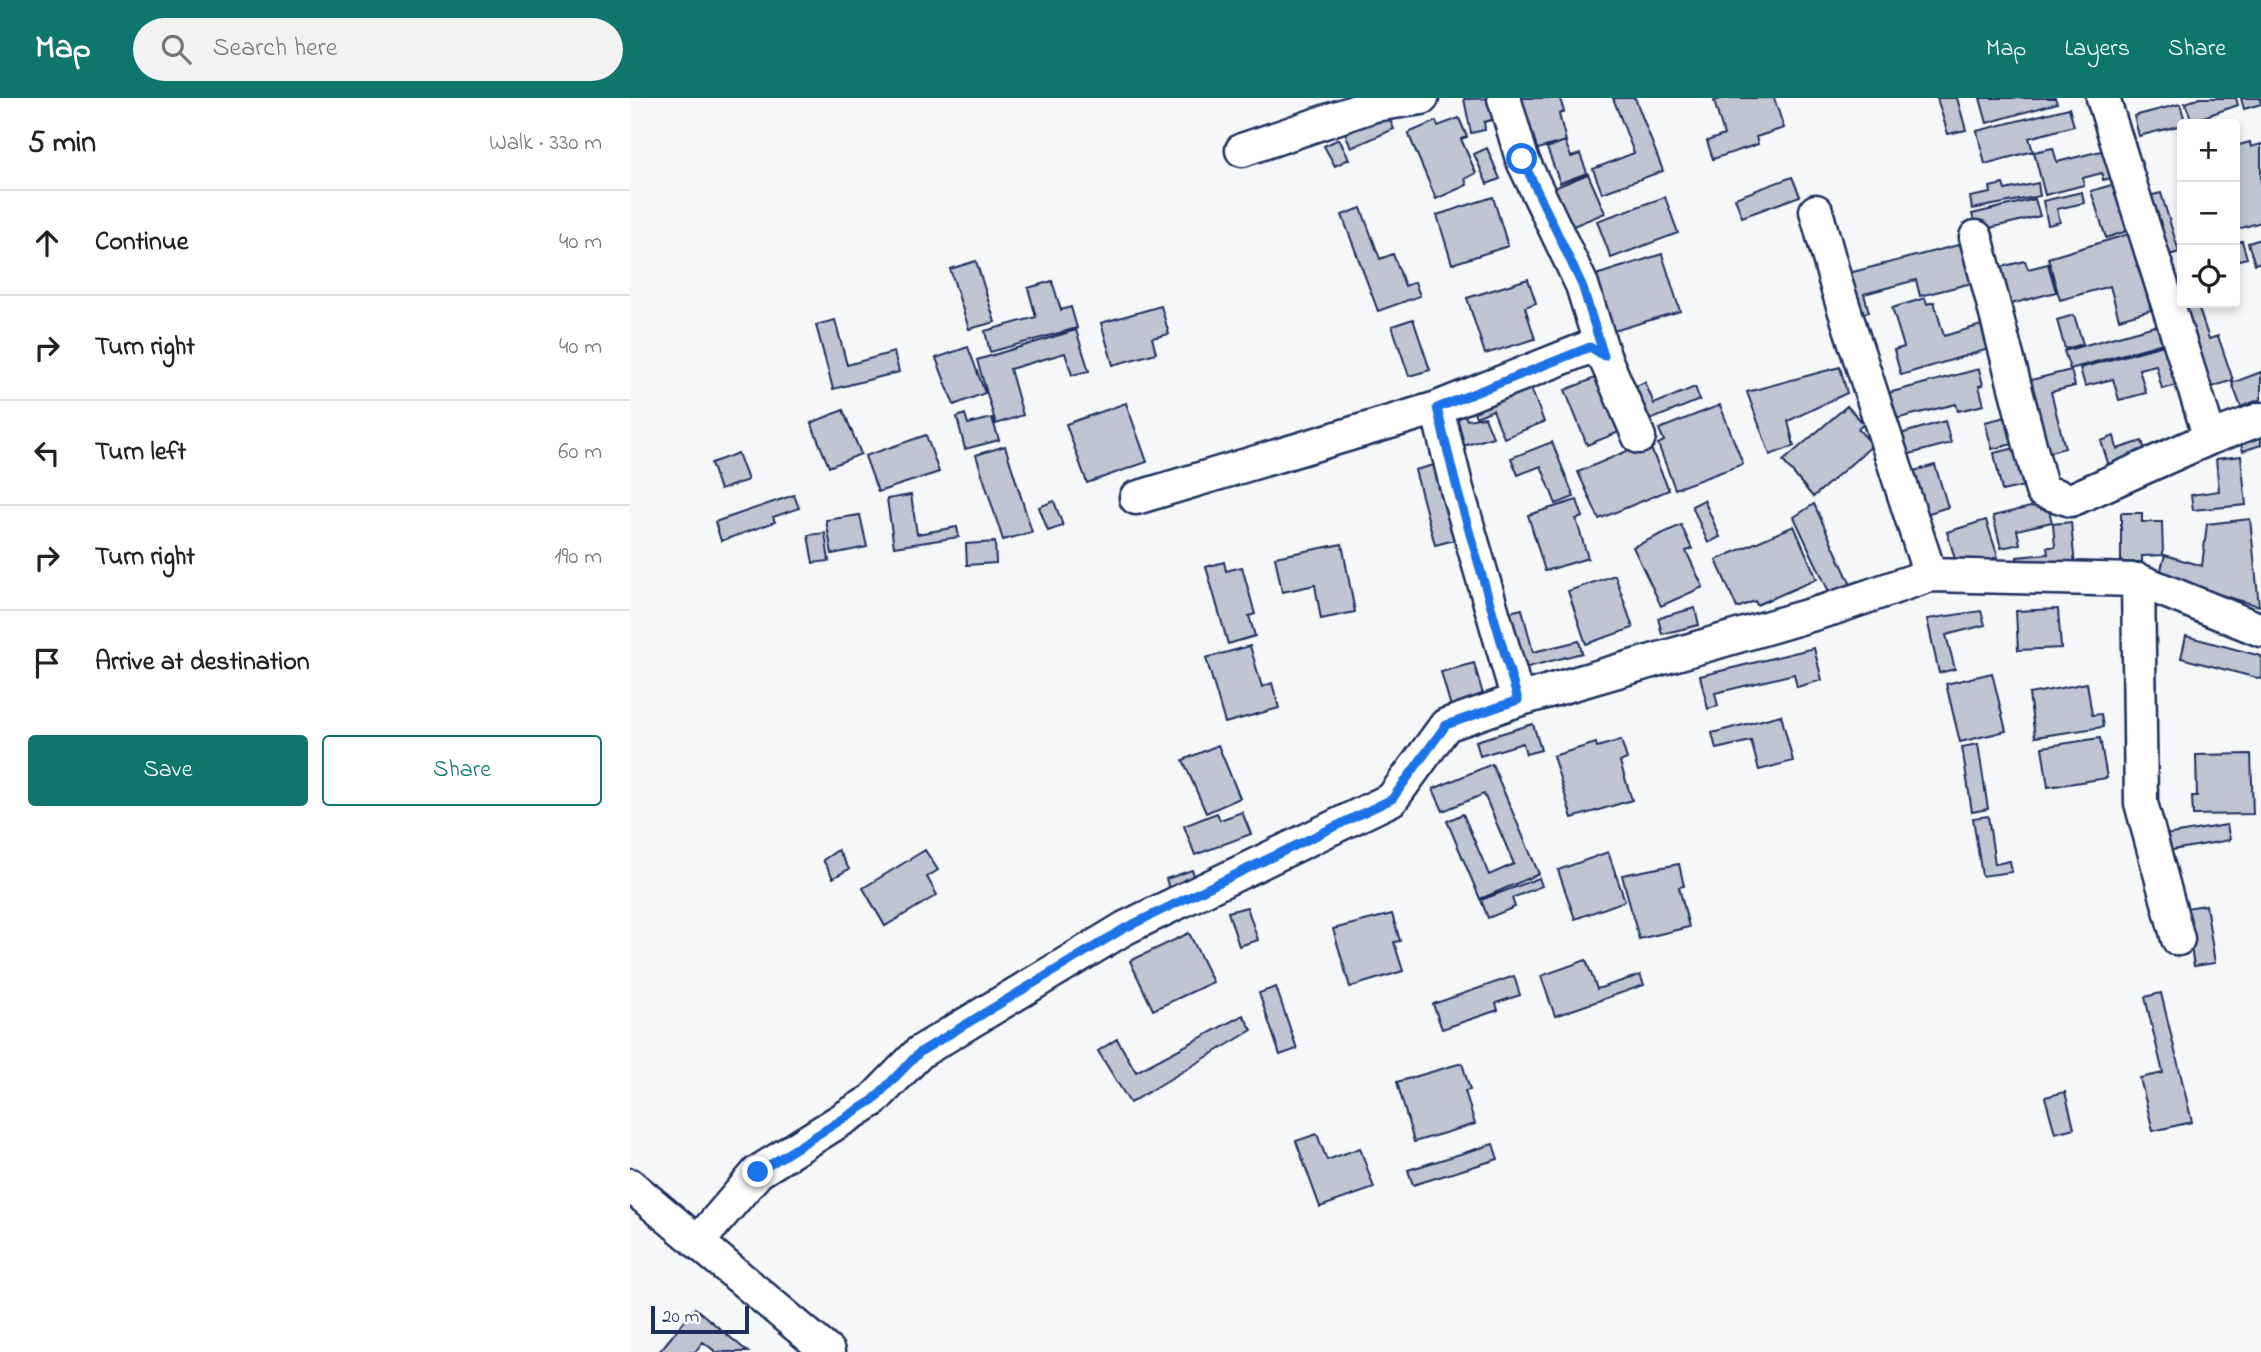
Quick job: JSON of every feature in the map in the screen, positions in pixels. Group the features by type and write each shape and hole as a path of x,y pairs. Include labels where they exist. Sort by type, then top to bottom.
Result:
{"street":[{"path":"1242,150 1374,105 1422,98"},
{"path":"1504,98 1522,159 1582,285 1604,356 1639,437"},
{"path":"2103,98 2210,438"},
{"path":"1816,211 1837,287 1930,575"},
{"path":"1976,237 2042,491 2071,500 2210,438 2261,419"},
{"path":"1136,498 1437,408 1590,347 1604,356"},
{"path":"1437,408 1457,489 1518,700"},
{"path":"698,1242 758,1172 873,1100 920,1052 1125,928 1392,799 1446,725 1518,700 1831,609 1930,575 2138,580 2261,630"},
{"path":"2138,580 2141,803 2178,939"},
{"path":"630,1185 828,1352"}],"building":[{"path":"1495,98 1499,118 1484,122 1485,130 1471,133 1464,99"},
{"path":"1515,98 1560,98 1564,112 1559,114 1566,141 1531,151"},
{"path":"1613,98 1635,98 1663,171 1602,193 1593,169 1634,153"},
{"path":"1724,98 1774,98 1784,128 1756,137 1758,144 1713,159 1707,141 1724,135 1714,101"},
{"path":"1937,98 1957,98 1966,130 1948,134"},
{"path":"1980,98 2055,98 2057,103 1987,123"},
{"path":"2200,98 2236,98 2238,105 2191,119 2185,103"},
{"path":"2241,98 2260,98 2261,104 2244,109"},
{"path":"2180,104 2184,119 2177,119 2177,126 2139,136 2134,116"},
{"path":"2069,108 2074,126 2029,138 2033,151 1985,164 1977,131"},
{"path":"1386,111 1394,129 1351,148 1344,130"},
{"path":"1459,118 1467,137 1461,139 1476,173 1465,179 1467,185 1436,199 1408,133 1436,121 1438,126"},
{"path":"1339,139 1349,159 1335,166 1324,146"},
{"path":"1565,141 1571,157 1580,154 1587,173 1560,183 1547,148"},
{"path":"2250,142 2251,147 2261,144 2261,222 2240,228 2240,182 2240,145"},
{"path":"1487,148 1500,179 1487,184 1474,154"},
{"path":"2053,148 2057,162 2109,149 2116,177 2103,180 2102,173 2083,178 2084,185 2045,195 2034,152"},
{"path":"1588,174 1605,213 1571,227 1554,188"},
{"path":"1792,177 1800,196 1742,217 1735,198"},
{"path":"2038,183 2040,196 1972,209 1970,197 1991,193 1990,187 2003,184 2005,190"},
{"path":"2115,184 2130,230 2106,238 2091,191"},
{"path":"2082,192 2084,203 2057,209 2060,222 2048,225 2043,201"},
{"path":"2161,193 2177,253 2159,258 2141,198"},
{"path":"1493,197 1508,246 1452,264 1437,215"},
{"path":"1665,197 1678,233 1611,258 1597,221"},
{"path":"2035,199 2040,216 1977,231 1972,214"},
{"path":"1361,208 1380,259 1393,254 1405,286 1415,282 1420,296 1378,311 1342,215"},
{"path":"2129,234 2151,310 2119,319 2110,286 2060,300 2048,258"},
{"path":"2261,239 2261,262 2255,264 2248,243"},
{"path":"2240,242 2247,258 2240,260 2240,245"},
{"path":"1966,243 1976,282 1920,296 1916,280 1864,294 1869,312 1855,315 1845,274"},
{"path":"1662,254 1680,311 1614,331 1596,275"},
{"path":"976,261 995,322 969,329 950,269"},
{"path":"2025,261 2028,269 2048,264 2056,292 2007,305 1997,268"},
{"path":"1528,279 1536,303 1525,307 1535,339 1485,354 1467,298"},
{"path":"1052,281 1061,310 1071,307 1077,328 990,352 985,331 1036,317 1028,288"},
{"path":"1925,298 1927,304 1934,302 1944,336 1985,324 1992,348 1901,375 1894,350 1904,347 1892,308"},
{"path":"1161,306 1169,334 1152,338 1156,353 1113,365 1101,323"},
{"path":"2180,308 2199,308 2209,339 2218,336 2233,380 2206,389"},
{"path":"2074,315 2083,344 2065,349 2057,320"},
{"path":"1413,319 1430,370 1409,376 1392,326"},
{"path":"835,320 847,365 894,352 899,372 833,389 816,325"},
{"path":"2162,324 2167,342 2070,369 2064,351"},
{"path":"1076,330 1089,371 1072,375 1065,353 1010,369 1023,415 996,424 977,360"},
{"path":"2171,343 2182,384 2162,389 2156,365 2139,369 2146,393 2119,400 2113,379 2085,386 2080,368"},
{"path":"968,347 985,393 954,405 936,358"},
{"path":"1840,367 1847,393 1788,421 1794,446 1770,455 1747,392"},
{"path":"1979,369 1983,385 1979,386 1984,405 1958,411 1956,404 1895,419 1888,393"},
{"path":"2071,370 2075,386 2051,392 2065,448 2042,454 2023,382"},
{"path":"2261,372 2261,399 2241,407 2232,383"},
{"path":"1605,374 1627,429 1587,445 1565,390"},
{"path":"1645,382 1654,404 1695,387 1700,400 1645,422 1631,388"},
{"path":"1529,383 1544,422 1504,438 1493,410 1476,417 1471,405"},
{"path":"1126,403 1147,462 1087,483 1066,424"},
{"path":"1459,403 1467,420 1485,417 1493,437 1460,447 1443,410"},
{"path":"1720,405 1743,464 1675,489 1658,444 1664,441 1659,429"},
{"path":"1847,406 1864,424 1858,429 1873,445 1813,497 1783,461"},
{"path":"843,410 861,454 829,467 811,423"},
{"path":"965,414 968,424 992,418 999,440 965,449 957,417"},
{"path":"2014,415 2021,442 1992,449 1985,422"},
{"path":"1945,421 1951,443 1906,455 1900,434"},
{"path":"2261,426 2261,445 2243,451 2237,434"},
{"path":"926,435 939,472 878,492 865,456"},
{"path":"2114,436 2117,449 2142,441 2147,455 2109,466 2101,441"},
{"path":"1552,442 1574,497 1556,504 1541,466 1518,475 1511,458"},
{"path":"1648,442 1669,490 1599,519 1578,472"},
{"path":"1005,446 1032,532 1003,540 976,455"},
{"path":"2024,446 2033,484 2002,491 1994,453"},
{"path":"738,453 748,480 720,490 711,463"},
{"path":"2241,456 2246,505 2193,510 2191,495 2219,491 2216,459"},
{"path":"1438,464 1459,539 1435,545 1415,470"},
{"path":"1935,465 1948,507 1926,514 1914,471"},
{"path":"794,495 799,508 773,517 775,522 721,541 715,522"},
{"path":"911,495 917,534 957,527 959,537 894,547 887,499"},
{"path":"1577,500 1583,517 1576,519 1588,558 1545,571 1528,515"},
{"path":"1704,500 1720,537 1708,543 1692,506"},
{"path":"1054,501 1063,526 1048,531 1039,507"},
{"path":"2047,503 2052,522 2017,530 2020,544 2001,548 1993,516"},
{"path":"1814,504 1851,585 1830,594 1794,517"},
{"path":"2121,513 2142,513 2142,522 2162,522 2163,555 2142,556 2142,562 2121,562"},
{"path":"860,515 867,547 832,554 826,520"},
{"path":"2250,519 2259,606 2159,577 2165,555 2202,566 2207,524"},
{"path":"1986,520 1998,557 1958,569 1947,532"},
{"path":"2071,522 2075,567 2018,572 2017,557 2048,554 2047,547 2055,547 2053,524"},
{"path":"1681,525 1692,549 1686,551 1703,587 1661,606 1633,547"},
{"path":"1794,526 1817,579 1757,605 1755,601 1737,608 1716,560"},
{"path":"825,533 829,561 813,563 808,535"},
{"path":"995,542 996,563 967,565 966,544"},
{"path":"1342,544 1355,612 1321,619 1315,585 1282,592 1275,557"},
{"path":"1224,562 1226,571 1242,567 1255,614 1249,616 1255,636 1228,644 1206,567"},
{"path":"1615,575 1633,628 1586,644 1568,591"},
{"path":"1695,608 1699,625 1662,634 1658,618"},
{"path":"1522,609 1533,652 1579,641 1582,653 1516,670 1502,614"},
{"path":"2058,609 2061,648 2018,650 2016,611"},
{"path":"1981,611 1985,625 1946,635 1955,669 1939,673 1927,619"},
{"path":"2186,636 2261,656 2261,679 2181,658"},
{"path":"1250,646 1262,687 1272,683 1279,708 1225,723 1206,658"},
{"path":"1814,648 1822,680 1797,687 1794,674 1715,693 1718,706 1708,709 1700,676"},
{"path":"1474,663 1484,698 1451,707 1441,672"},
{"path":"1992,673 2006,731 1960,742 1946,684"},
{"path":"2087,683 2092,715 2101,714 2103,727 2035,737 2029,694"},
{"path":"1781,715 1793,761 1759,770 1751,741 1716,749 1712,733"},
{"path":"1533,724 1541,750 1526,754 1523,743 1480,756 1476,741"},
{"path":"2100,738 2107,778 2048,787 2042,747"},
{"path":"1621,740 1627,759 1620,762 1632,800 1572,818 1553,756 1596,743 1597,747"},
{"path":"1978,744 1988,809 1972,812 1962,747"},
{"path":"1218,745 1240,798 1206,813 1183,760"},
{"path":"2251,754 2253,814 2193,815 2192,796 2197,796 2196,755"},
{"path":"1492,764 1539,874 1480,899 1447,821 1463,814 1489,875 1514,864 1484,794 1443,811 1433,789"},
{"path":"1242,812 1251,834 1195,855 1184,826 1217,813 1220,820"},
{"path":"1988,816 1995,864 2010,861 2012,872 1982,876 1973,818"},
{"path":"2227,825 2230,840 2161,852 2158,836"},
{"path":"838,850 849,869 833,878 823,860"},
{"path":"925,850 938,870 927,877 937,895 885,926 863,888"},
{"path":"1608,852 1625,901 1575,919 1558,870"},
{"path":"1679,864 1684,886 1679,887 1689,927 1639,939 1622,875"},
{"path":"1192,870 1198,886 1171,895 1166,879"},
{"path":"1539,878 1542,886 1512,898 1515,907 1488,918 1481,900"},
{"path":"2206,905 2215,963 2194,966 2185,908"},
{"path":"1247,907 1258,940 1239,946 1228,912"},
{"path":"1392,914 1400,941 1394,942 1403,971 1350,987 1333,929"},
{"path":"1189,933 1213,982 1153,1010 1130,961"},
{"path":"1586,960 1597,989 1640,975 1644,985 1555,1016 1541,976"},
{"path":"1514,976 1520,995 1496,1003 1498,1010 1442,1029 1433,1004"},
{"path":"1276,987 1297,1049 1280,1055 1259,993"},
{"path":"2161,993 2192,1122 2153,1131 2140,1078 2163,1073 2145,997"},
{"path":"1243,1015 1252,1030 1130,1103 1098,1051 1117,1039 1136,1072"},
{"path":"1462,1063 1470,1090 1465,1091 1475,1124 1414,1142 1397,1082"},
{"path":"2065,1092 2074,1128 2055,1133 2045,1097"},
{"path":"1317,1134 1327,1160 1360,1148 1374,1188 1320,1207 1296,1141"},
{"path":"1493,1144 1498,1159 1413,1185 1408,1170"},
{"path":"695,1308 748,1352 716,1352 703,1342 695,1352 659,1352"}],"route":[{"path":"758,1172 873,1100 920,1052 1125,928 1392,799 1446,725 1518,700 1457,489 1437,408 1590,347 1604,356 1582,285 1522,159"}]}
